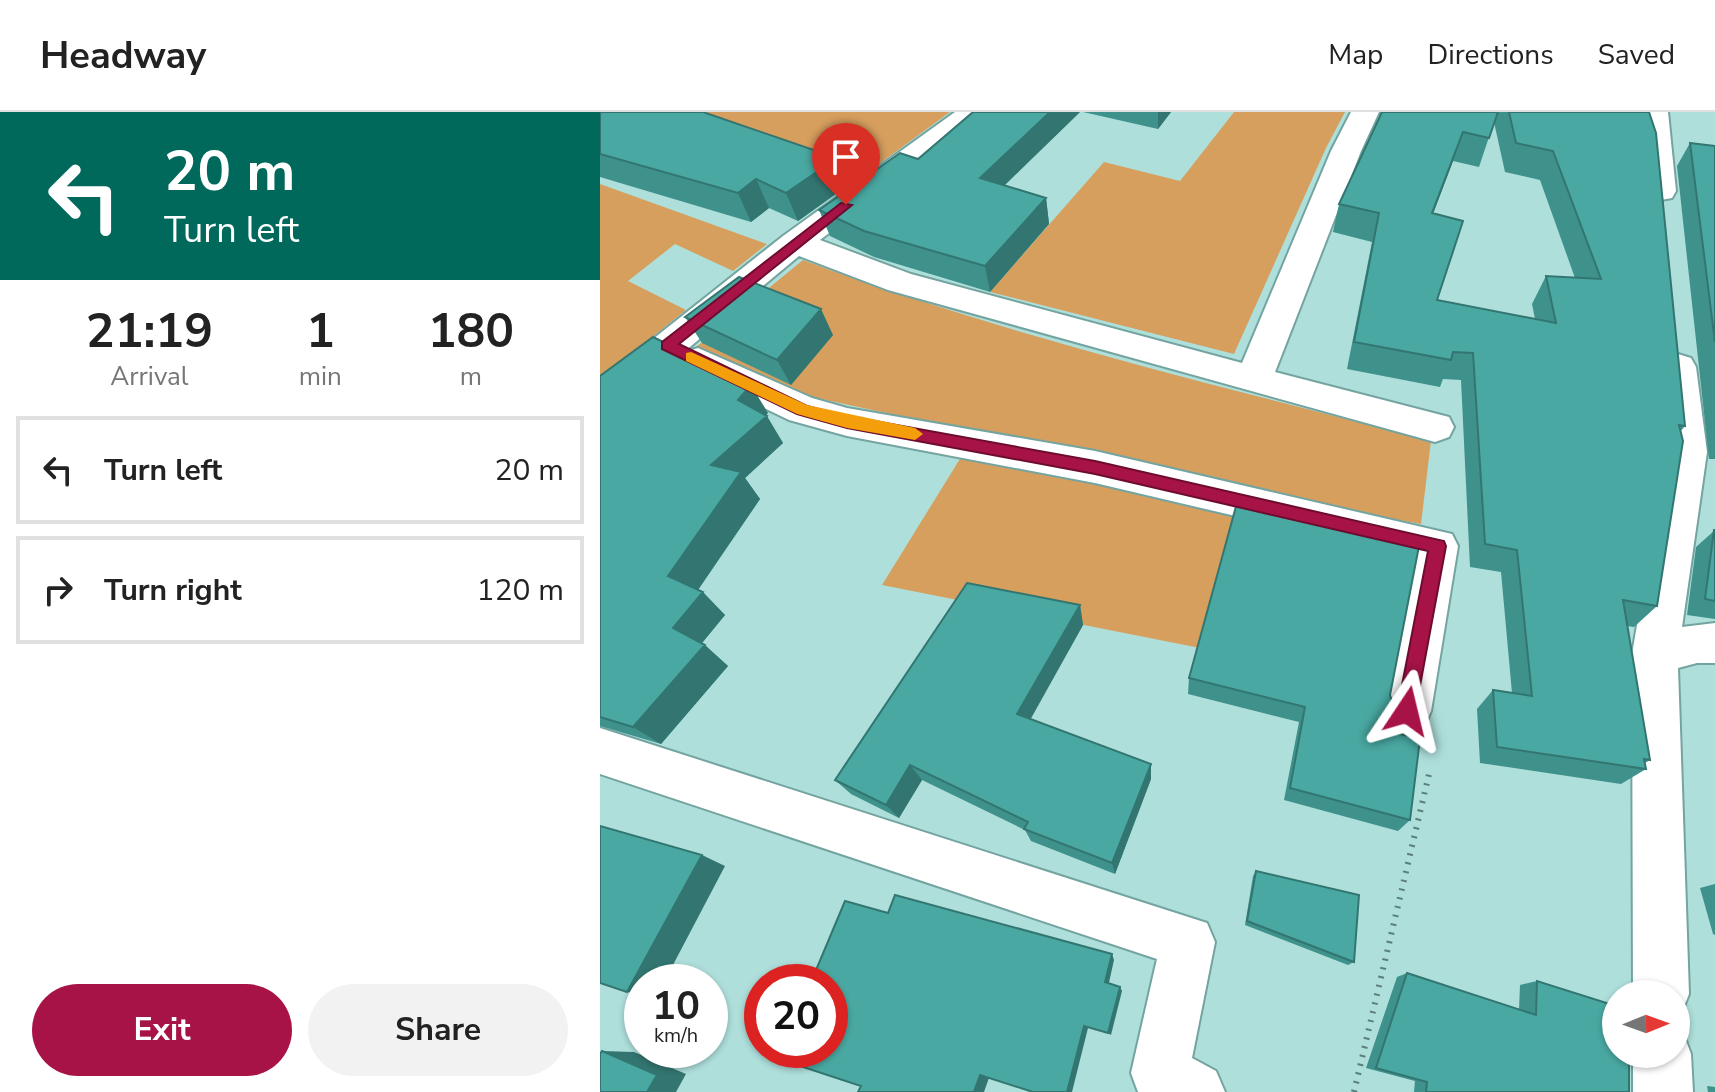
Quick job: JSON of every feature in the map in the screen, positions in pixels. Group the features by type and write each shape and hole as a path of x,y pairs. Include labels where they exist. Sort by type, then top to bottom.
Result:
{"street":[{"path":"600,401 795,243 973,112"},
{"path":"1253,380 1365,112"},
{"path":"1654,112 1666,236"},
{"path":"795,243 900,282 1435,427"},
{"path":"1661,980 1655,654 1687,452 1675,328"},
{"path":"668,345 802,410 847,422 1095,467 1437,546 1407,711"},
{"path":"1655,654 1697,643 1715,643"},
{"path":"600,751 1188,942 1160,1073 1195,1092"},
{"path":"1662,1068 1663,1092"}],"path":[{"path":"1354,1092 1430,770"}],"shaded area":[{"path":"646,112 950,112 853,183"},
{"path":"1234,112 1345,112 1234,354 990,292 1104,162 1180,181"},
{"path":"600,184 767,244 733,271 675,244 628,281 686,310 600,379"},
{"path":"803,260 1036,336 1431,441 1421,524 1329,508 807,396 783,389 695,348"},
{"path":"963,454 1238,511 1200,648 882,585"}],"building":[{"path":"600,112 703,112 837,158 786,193 756,179 738,193 600,154"},
{"path":"973,112 1050,112 980,178 1046,198 985,266 864,231 819,210 900,153 918,159"},
{"path":"1382,112 1498,112 1489,138 1463,132 1432,213 1463,221 1437,300 1556,323 1546,276 1601,279 1553,151 1516,143 1509,112 1649,112 1656,133 1685,426 1679,425 1683,441 1657,606 1623,600 1650,760 1644,759 1646,769 1497,747 1493,690 1532,696 1517,550 1485,544 1473,353 1453,352 1451,360 1354,342 1379,213 1339,204"},
{"path":"1690,143 1715,146 1715,342"},
{"path":"739,277 821,309 777,360 685,317"},
{"path":"653,337 751,385 738,400 767,416 711,465 741,472 668,576 703,592 673,628 705,645 633,727 600,717 600,376"},
{"path":"1238,499 1420,541 1390,695 1393,704 1388,731 1420,739 1410,820 1290,788 1305,707 1189,678"},
{"path":"1715,530 1715,601 1705,599"},
{"path":"967,583 1080,605 1017,714 1151,764 1112,863 1024,829 1028,822 910,765 886,805 835,780"},
{"path":"600,826 702,855 642,964 624,964 624,991 600,983"},
{"path":"1256,871 1359,895 1354,962 1247,921"},
{"path":"895,895 1112,954 1105,982 1120,987 1108,1033 1084,1026 1067,1092 1033,1092 980,1075 974,1092 858,1092 861,1086 806,1068 848,1068 848,964 819,964 845,901 888,913"},
{"path":"1407,973 1536,1015 1537,981 1602,1002 1602,1068 1629,1068 1629,1092 1426,1092 1427,1082 1376,1068"},
{"path":"602,1051 624,1061 624,1068 641,1068 657,1075 647,1092 600,1092"}],"slow traffic":[{"path":"691,357 802,410 915,434"}],"route":[{"path":"846,205 668,345 802,410 847,422 1095,467 1437,546 1407,711"}]}
